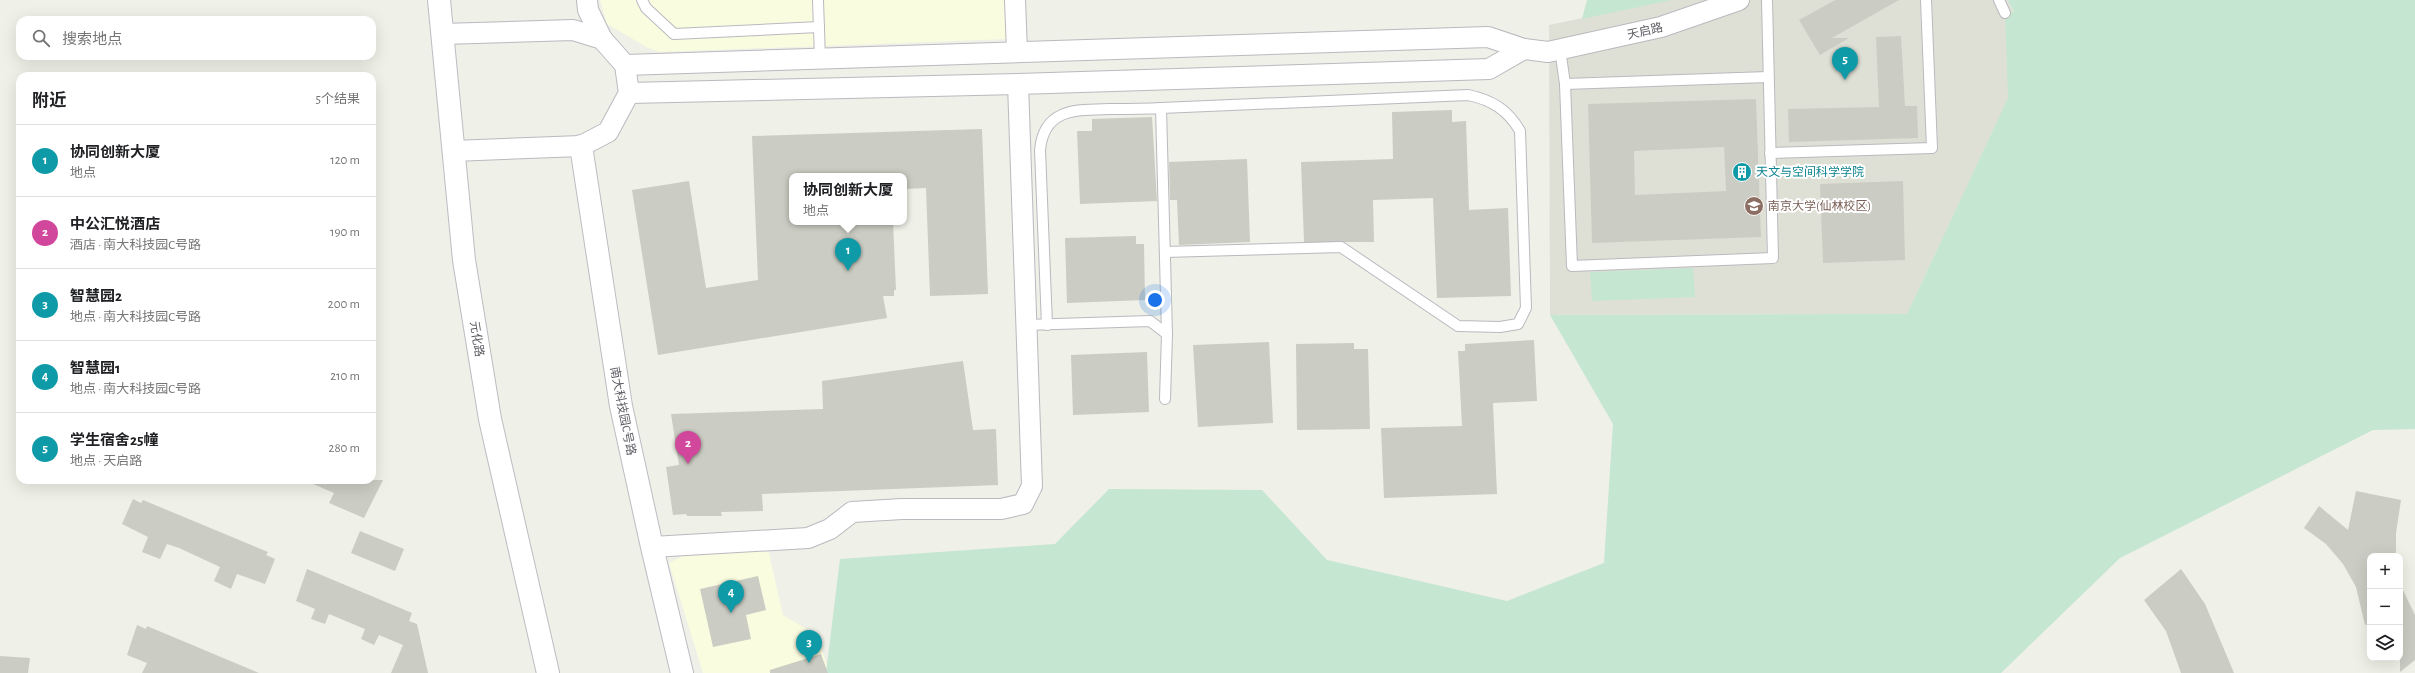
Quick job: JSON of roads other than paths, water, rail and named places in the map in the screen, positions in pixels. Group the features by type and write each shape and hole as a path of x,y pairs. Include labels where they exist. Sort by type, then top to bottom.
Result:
{"street":[{"name":"元化路","path":"439,0 464,260 490,419 548,673"},
{"path":"454,151 581,146 608,132 628,93 625,65 602,39 588,10 587,0"},
{"path":"1015,0 1017,52"},
{"name":"天启路","path":"625,65 1488,37 1524,49 1554,51 1662,27 1739,0"},
{"path":"442,34 573,30 602,39"},
{"path":"628,93 1018,84 1489,69 1524,49"},
{"path":"652,547 808,538 830,529 852,512 902,509 1001,509 1023,504 1032,486 1018,84"},
{"name":"南大科技园C号路","path":"581,146 621,406 682,673"}],"lane":[{"path":"642,0 646,8 674,34 819,27"},
{"path":"818,0 820,59"},
{"path":"1554,51 1565,84 1572,266 1773,258 1767,0"},
{"path":"1770,153 1932,148 1926,0"},
{"path":"2000,0 2005,13"},
{"path":"1565,84 1768,77"},
{"path":"1047,325 1040,150 1045,131 1058,116 1073,110 1468,96 1491,102 1509,115 1520,131 1526,308 1518,324 1500,327 1458,326 1341,247 1165,252"},
{"path":"1161,108 1167,334 1165,399"},
{"path":"1026,326 1150,321 1167,334"}],"place":[{"name":"学生宿舍25幢","path":"1845,80"},
{"name":"天文与空间科学学院","path":"1742,172"},
{"name":"南京大学(仙林校区)","path":"1754,206"},
{"name":"协同创新大厦","path":"848,271"},
{"name":"中公汇悦酒店","path":"688,464"},
{"name":"智慧园1","path":"731,613"},
{"name":"智慧园2","path":"809,663"}]}
